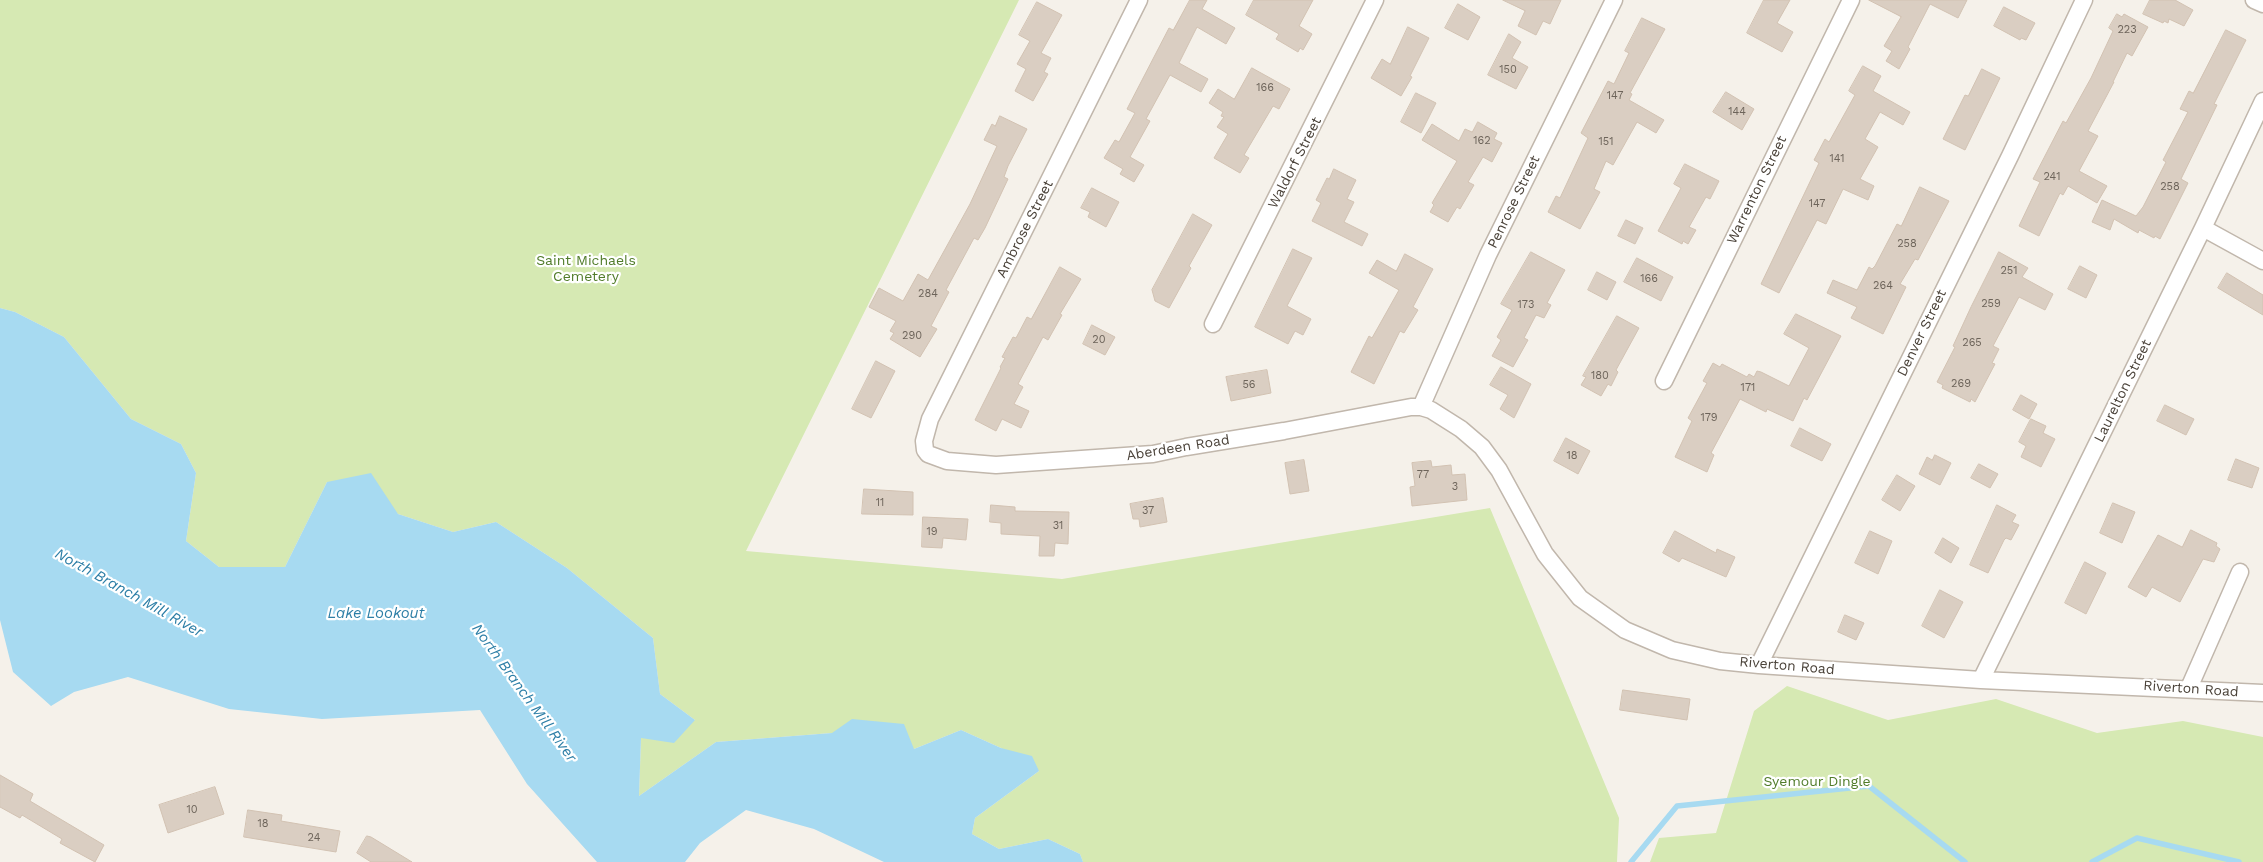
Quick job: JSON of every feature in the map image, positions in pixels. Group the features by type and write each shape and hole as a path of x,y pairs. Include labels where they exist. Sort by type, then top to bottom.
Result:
{"street":[{"name":"Ambrose Street","path":"933,456 928,454 924,446 930,419 1139,0"},
{"name":"Waldorf Street","path":"1213,324 1375,0"},
{"name":"Penrose Street","path":"1421,407 1488,255 1614,0"},
{"name":"Warrenton Street","path":"1664,381 1851,0"},
{"name":"Denver Street","path":"1759,665 2010,156 2084,0"},
{"path":"2254,0 2263,4"},
{"name":"Laurelton Street","path":"1981,680 2204,228 2263,101"},
{"path":"2204,228 2263,261"},
{"name":"Aberdeen Road","path":"933,456 955,463 996,465 1153,454 1411,407 1421,407"},
{"name":"Riverton Road","path":"1421,407 1431,410 1461,429 1482,446 1499,470 1545,554 1571,589 1590,607 1625,630 1657,645 1701,657 1759,665 1981,680 2188,688 2263,693"},
{"path":"2188,688 2240,572"}],"green space":[{"name":"Saint Michaels Cemetery","path":"0,0 1019,0 746,551 1062,579 1490,508 1619,818 1617,862 1083,862 1080,854 1048,839 999,849 972,834 975,818 1039,771 1001,748 961,730 914,749 832,733 716,742 639,796 641,738 695,720 660,694 653,638 567,568 496,522 453,532 398,514 327,482 285,567 219,567 186,541 196,473 181,444 131,419 64,337 15,312 0,308"},
{"name":"Syemour Dingle","path":"1787,686 1888,720 1996,699 2097,733 2183,721 2263,737 2263,862 1650,862 1659,838 1716,833 1754,711"}],"water":[{"name":"Lake Lookout","path":"0,308 15,312 64,337 131,419 181,444 196,473 186,541 219,567 285,567 327,482 371,473 398,514 453,532 496,522 567,568 653,638 660,694 695,720 674,743 641,738 639,796 716,742 832,733 852,719 904,724 914,749 961,730 1001,748 1032,756 1039,771 975,818 972,834 999,849 1048,839 1080,854 1083,862 884,862 814,829 746,810 700,843 685,862 597,862 527,784 480,710 322,719 229,709 128,677 74,692 51,706 13,672 0,620"}],"building":[{"path":"1190,0 1207,0 1202,9 1235,28 1226,44 1197,27 1179,63 1208,79 1201,92 1170,75 1146,119 1150,121 1130,157 1144,165 1134,182 1120,174 1123,169 1104,158 1115,140 1119,142 1135,113 1127,109 1169,28 1173,30"},
{"path":"1254,0 1313,0 1299,26 1312,34 1303,50 1300,48 1298,52 1276,39 1279,34 1246,15"},
{"path":"1503,0 1561,0 1550,24 1543,21 1536,35 1518,26 1525,11"},
{"path":"1764,0 1790,0 1777,23 1793,32 1782,52 1747,33"},
{"path":"1869,0 1967,0 1958,18 1930,4 1899,69 1886,61 1892,51 1884,46 1901,17"},
{"path":"2150,0 2175,0 2193,10 2184,26 2169,19 2168,23 2164,21 2163,23 2143,14"},
{"path":"1037,2 1062,15 1041,53 1051,58 1044,72 1048,74 1033,101 1015,91 1026,69 1017,64 1030,41 1019,35"},
{"path":"1458,4 1480,17 1468,40 1445,28"},
{"path":"2004,7 2035,23 2026,40 2021,38 2020,40 1994,26"},
{"path":"2117,14 2122,17 2124,14 2148,27 2132,56 2127,53 2088,131 2098,136 2079,171 2107,186 2097,203 2068,186 2063,195 2060,193 2039,236 2019,226 2040,182 2033,179 2063,121 2066,123 2091,78 2113,31 2109,28"},
{"path":"1642,18 1665,29 1630,93 1632,94 1629,100 1664,120 1656,133 1637,122 1613,165 1606,161 1594,189 1600,192 1580,229 1548,212 1556,196 1560,198 1588,138 1581,133 1608,81 1614,84 1629,53 1625,51"},
{"path":"1408,27 1429,38 1410,76 1412,77 1401,96 1371,78 1382,59 1390,64"},
{"path":"2226,30 2246,40 2214,104 2217,105 2181,179 2188,183 2160,239 2139,230 2138,233 2114,219 2110,230 2092,222 2102,200 2136,216 2143,207 2166,162 2163,160 2188,112 2180,109 2189,91 2193,93"},
{"path":"1509,34 1521,42 1512,58 1528,67 1516,89 1488,75"},
{"path":"1863,66 1881,76 1873,91 1910,112 1903,125 1880,112 1865,139 1878,147 1860,179 1874,186 1868,200 1843,189 1826,224 1817,220 1779,293 1761,284 1819,163 1814,160 1825,139 1829,142 1855,95 1849,91"},
{"path":"1252,68 1290,89 1279,109 1273,106 1244,155 1249,158 1240,173 1214,158 1228,134 1217,127 1224,117 1221,116 1223,112 1209,103 1218,89 1234,99"},
{"path":"1982,69 2000,78 1965,150 1943,139 1965,95 1968,96"},
{"path":"1726,92 1754,109 1742,130 1713,112"},
{"path":"1416,93 1436,103 1421,133 1401,122"},
{"path":"1000,116 1027,129 1008,166 1004,177 1008,179 985,228 978,240 974,238 946,290 949,292 931,326 937,329 920,357 890,339 894,333 890,331 896,321 869,307 879,288 903,301 918,274 928,280 970,204 997,146 984,140 992,124 995,126"},
{"path":"1478,122 1497,133 1494,139 1502,143 1492,162 1483,157 1468,182 1474,185 1460,209 1457,207 1448,222 1430,212 1434,205 1432,203 1457,161 1422,140 1432,124 1459,141 1465,129 1472,132"},
{"path":"1685,164 1719,181 1710,199 1706,197 1689,227 1696,230 1688,244 1683,241 1682,244 1658,231 1681,188 1674,184"},
{"path":"1334,169 1356,180 1347,199 1354,202 1344,222 1368,234 1362,246 1312,221 1321,203 1316,200 1327,178 1329,179"},
{"path":"1920,187 1949,201 1918,260 1915,259 1900,284 1906,287 1883,334 1851,318 1857,307 1827,293 1833,280 1857,290 1869,267 1872,269 1875,266 1897,224 1901,226"},
{"path":"1092,188 1119,202 1106,227 1088,217 1090,212 1081,208"},
{"path":"1193,214 1212,225 1189,266 1191,268 1169,308 1155,301 1152,290"},
{"path":"1626,220 1643,228 1635,244 1618,236"},
{"path":"1293,249 1312,258 1287,306 1311,319 1303,335 1295,331 1288,344 1255,327"},
{"path":"1531,252 1565,270 1547,303 1551,305 1544,318 1536,315 1524,338 1528,340 1513,367 1492,356 1501,340 1497,337 1512,310 1501,304"},
{"path":"1999,252 2028,268 2022,277 2053,294 2045,310 2019,297 1993,346 1999,349 1992,363 1995,364 1975,402 1971,399 1970,402 1942,388 1943,385 1937,382 1955,347 1953,346 1971,307"},
{"path":"1405,254 1433,269 1413,307 1418,310 1404,333 1400,331 1374,384 1351,372 1369,336 1372,338 1399,290 1369,273 1377,260 1396,271"},
{"path":"1637,258 1673,277 1661,301 1624,282"},
{"path":"2080,266 2097,275 2086,298 2068,289"},
{"path":"1060,267 1081,279 1060,314 1062,315 1048,340 1043,337 1018,384 1023,387 1014,404 1029,411 1021,428 1002,419 996,431 975,420 1001,368 1005,358 1002,357 1013,337 1016,338 1027,317 1031,319"},
{"path":"1597,272 1616,282 1607,300 1588,290"},
{"path":"2227,273 2263,295 2263,315 2218,288"},
{"path":"1796,314 1841,336 1807,400 1804,398 1793,421 1767,409 1766,412 1740,399 1711,453 1714,455 1707,472 1675,457 1692,421 1688,418 1707,383 1703,381 1713,363 1720,367 1722,364 1747,377 1749,374 1754,377 1757,371 1761,372 1789,386 1809,348 1784,334"},
{"path":"1617,316 1639,328 1616,370 1618,372 1611,386 1608,384 1601,396 1581,385 1586,377 1583,376"},
{"path":"1092,325 1115,337 1105,355 1083,344"},
{"path":"876,361 895,371 871,418 852,409"},
{"path":"1501,367 1531,384 1514,418 1500,409 1508,395 1490,385"},
{"path":"1267,370 1271,393 1231,401 1226,377"},
{"path":"2021,395 2037,404 2029,419 2013,410"},
{"path":"2165,405 2194,419 2186,435 2157,421"},
{"path":"2031,419 2046,426 2043,433 2055,439 2041,467 2021,457 2026,446 2019,442"},
{"path":"1800,428 1831,444 1822,461 1791,446"},
{"path":"1566,438 1590,451 1578,474 1554,461"},
{"path":"1935,455 1951,463 1940,485 1919,474 1927,457 1932,460"},
{"path":"2236,459 2259,468 2252,488 2228,480"},
{"path":"1304,460 1309,491 1290,494 1285,463"},
{"path":"1431,461 1432,467 1451,465 1452,475 1465,474 1467,500 1412,506 1410,487 1415,486 1412,463"},
{"path":"1979,464 1998,474 1990,488 1971,478"},
{"path":"1897,475 1915,486 1900,511 1882,500"},
{"path":"864,489 913,492 913,515 862,514"},
{"path":"1163,498 1167,522 1140,527 1139,519 1133,519 1130,504"},
{"path":"2113,503 2135,512 2122,543 2100,533"},
{"path":"991,505 1015,507 1015,511 1069,512 1068,544 1055,543 1054,556 1039,556 1040,536 1001,534 1001,523 990,522"},
{"path":"1997,505 2016,515 2012,522 2019,525 2011,540 2006,538 2004,540 1988,573 1970,565"},
{"path":"923,517 968,519 966,540 943,538 942,548 922,547"},
{"path":"2191,530 2217,543 2216,546 2220,549 2214,562 2203,559 2180,602 2152,587 2146,597 2128,587 2158,535 2182,547"},
{"path":"1675,531 1716,553 1717,549 1735,557 1726,577 1682,558 1679,562 1663,553"},
{"path":"1870,531 1892,541 1878,574 1855,563"},
{"path":"1943,538 1959,548 1951,563 1935,553"},
{"path":"2085,562 2106,573 2086,614 2065,603"},
{"path":"1940,590 1963,602 1944,638 1922,626"},
{"path":"1845,615 1864,623 1856,640 1838,632"},
{"path":"1623,690 1690,699 1687,720 1620,710"},
{"path":"0,775 33,794 30,801 104,845 95,862 60,843 62,839 22,815 20,818 0,807"},
{"path":"215,787 224,814 168,833 159,805"},
{"path":"248,810 282,815 281,821 340,831 336,852 244,837"},
{"path":"367,836 412,862 371,862 357,853"}],"waterway":[{"name":"North Branch Mill River","path":"1631,862 1677,806 1869,786 1965,862"},
{"name":"North Branch Mill River","path":"2092,862 2137,838 2239,862"}]}
